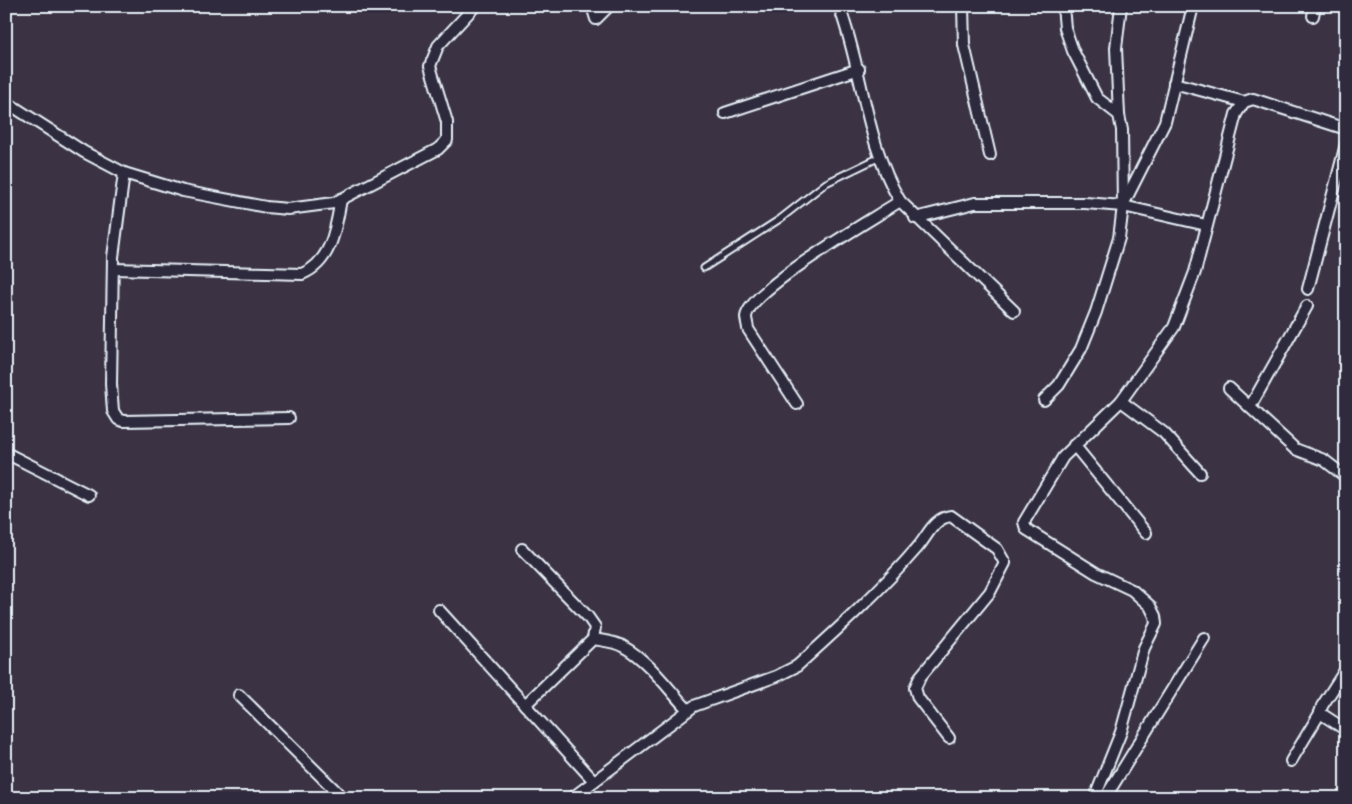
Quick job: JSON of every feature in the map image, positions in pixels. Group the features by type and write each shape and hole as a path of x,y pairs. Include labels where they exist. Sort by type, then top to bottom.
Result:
{"street":[{"path":"6,102 84,152 124,173 183,191 266,207 288,209 334,203 438,149 448,140 447,122 430,66 438,46 475,6"},
{"path":"592,6 596,19 609,6"},
{"path":"839,6 859,69 880,157 888,181 900,201 915,218 1014,311"},
{"path":"963,6 964,45 990,155"},
{"path":"1063,6 1065,28 1073,51 1097,98 1119,115"},
{"path":"1044,400 1059,385 1081,349 1096,312 1119,238 1123,206 1122,130 1119,115 1116,48 1121,6"},
{"path":"1123,206 1164,122 1193,6"},
{"path":"725,113 859,69"},
{"path":"1174,83 1244,102 1253,99 1346,130"},
{"path":"1100,798 1097,792 1121,732 1144,648 1156,624 1150,606 1142,598 1096,573 1026,528 1024,522 1063,458 1074,445 1121,401 1174,328 1195,272 1236,114 1244,102"},
{"path":"1308,288 1346,144"},
{"path":"124,173 113,257 111,384 114,411 118,419 123,421 289,418"},
{"path":"114,269 302,274 311,270 329,248 335,231 341,199"},
{"path":"797,404 748,329 746,317 752,305 773,284 900,201"},
{"path":"915,218 975,203 1085,203 1123,206 1206,225"},
{"path":"1250,407 1307,306"},
{"path":"1229,388 1295,449 1324,460 1346,477"},
{"path":"1121,401 1164,433 1200,473"},
{"path":"1074,445 1146,533"},
{"path":"6,453 89,495"},
{"path":"572,798 688,710 734,690 782,674 797,666 895,574 923,541 935,523 942,517 951,516 998,549 1005,563 990,592 920,677 916,688 918,698 949,738"},
{"path":"522,549 595,626 593,639 525,705"},
{"path":"439,610 594,781"},
{"path":"1105,798 1204,638"},
{"path":"593,639 614,642 625,648 648,667 688,710"},
{"path":"1291,761 1320,713 1322,706 1346,669"},
{"path":"239,695 343,798"},
{"path":"1320,713 1346,730"}],"lane":[{"path":"704,268 780,219 826,183 880,157"}]}
